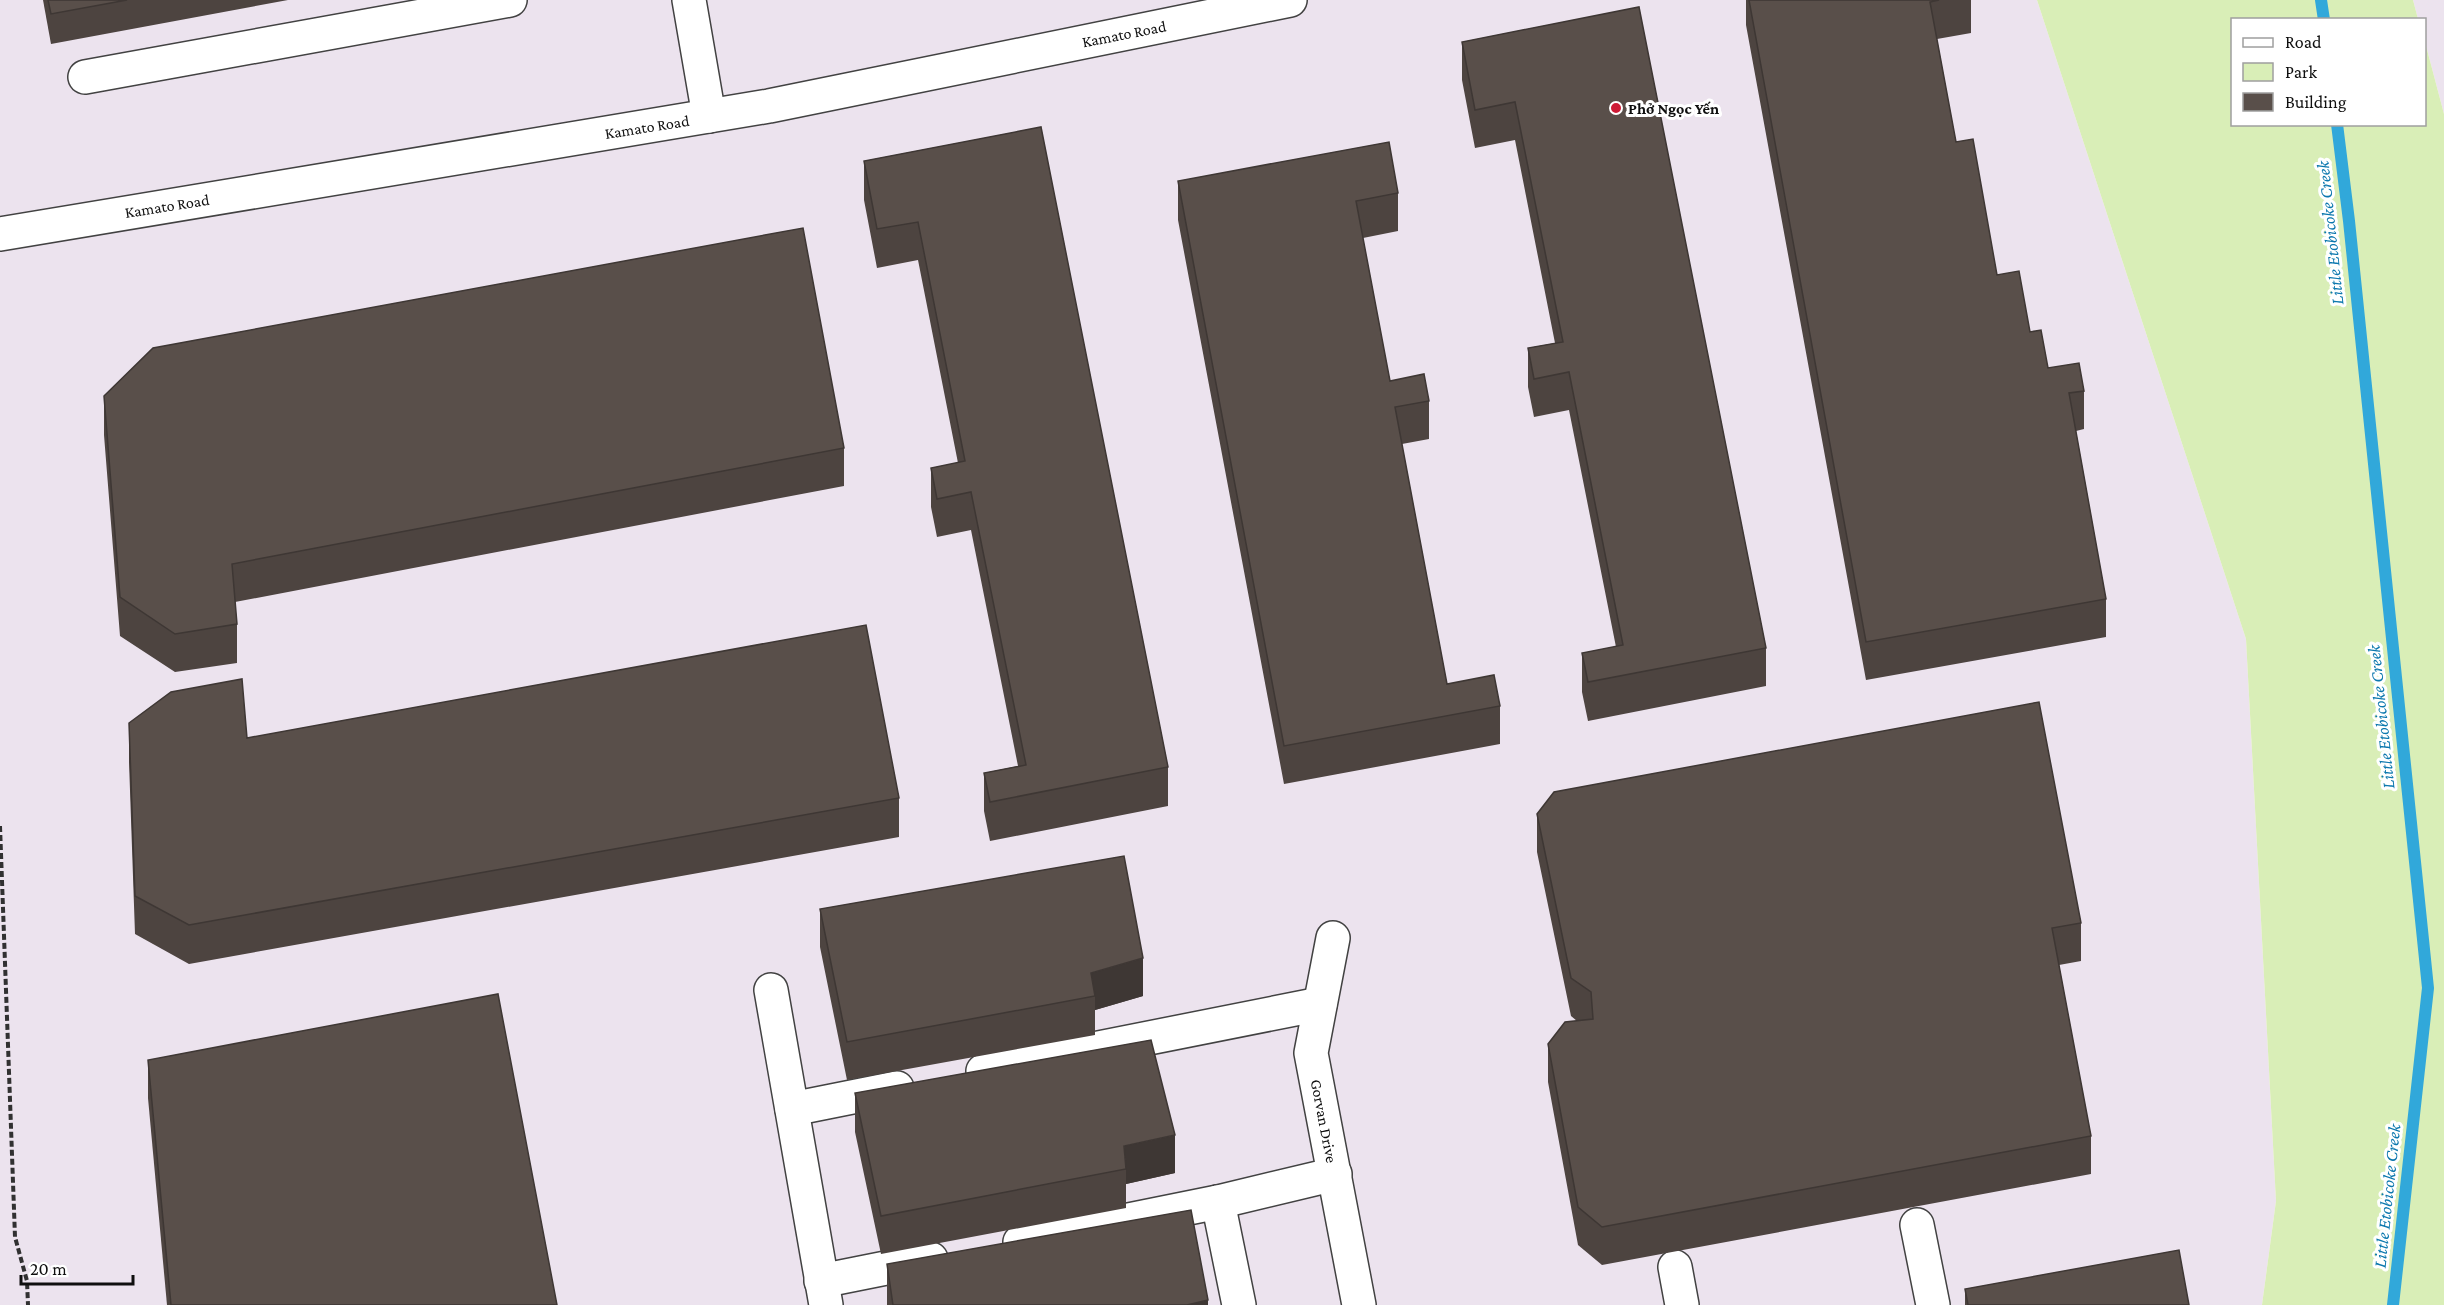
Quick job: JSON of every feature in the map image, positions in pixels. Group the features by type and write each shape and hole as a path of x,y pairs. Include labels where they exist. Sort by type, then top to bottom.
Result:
{"street":[{"path":"85,77 510,0"},
{"path":"689,0 709,117"},
{"name":"Kamato Road","path":"0,234 709,117 1290,0"},
{"name":"Gorvan Drive","path":"1333,938 1311,1053 1359,1305"},
{"path":"771,990 824,1293 961,1253"},
{"path":"956,1076 1320,1004"},
{"path":"792,1109 921,1083"},
{"path":"996,1246 1218,1202 1335,1174"},
{"path":"1218,1202 1239,1305"},
{"path":"1917,1225 1933,1305"},
{"path":"1675,1267 1682,1305"}],"path":[{"path":"0,826 15,1237 27,1281 28,1305"}],"shaded area":[{"path":"0,0 2037,0 2246,639 2276,1201 2262,1305 0,1305"},
{"path":"2413,0 2444,0 2444,114 2426,46 2426,18 2418,18"}],"green space":[{"path":"2037,0 2413,0 2418,18 2231,18 2231,126 2426,126 2426,46 2444,114 2444,1305 2262,1305 2276,1201 2246,639"}],"building":[{"path":"48,0 127,0 51,14"},
{"path":"1749,0 1939,0 1930,2 1956,142 1973,139 1997,275 2019,271 2030,332 2041,330 2048,368 2079,363 2084,391 2069,393 2106,599 1866,642"},
{"path":"1639,7 1766,648 1588,682 1582,653 1623,645 1569,372 1534,379 1528,348 1563,342 1515,102 1475,110 1462,42"},
{"path":"1041,127 1168,767 990,802 984,773 1026,765 971,492 937,499 931,468 965,461 918,222 877,229 864,161"},
{"path":"1389,142 1398,193 1356,201 1390,381 1424,374 1429,401 1395,407 1447,684 1494,675 1500,706 1284,746 1178,181"},
{"path":"803,228 844,448 232,564 237,624 175,634 120,597 104,396 153,348"},
{"path":"866,625 899,798 189,925 135,896 129,723 171,692 242,679 247,738"},
{"path":"2039,702 2081,923 2052,928 2091,1136 1602,1227 1578,1207 1548,1044 1565,1022 1593,1019 1591,992 1571,978 1537,814 1554,792"},
{"path":"1124,856 1143,958 1091,973 1095,996 847,1042 820,909"},
{"path":"498,994 557,1305 171,1305 148,1060"},
{"path":"1151,1040 1175,1135 1124,1146 1126,1169 881,1216 855,1093"},
{"path":"1191,1210 1208,1300 1187,1305 893,1305 887,1264"},
{"path":"2179,1250 2189,1305 1968,1305 1965,1289"}],"waterway":[{"name":"Little Etobicoke Creek","path":"2321,0 2324,18"},
{"name":"Little Etobicoke Creek","path":"2337,126 2428,988 2393,1305"}],"place":[{"name":"Phở Ngọc Yến","path":"1616,108"}]}
